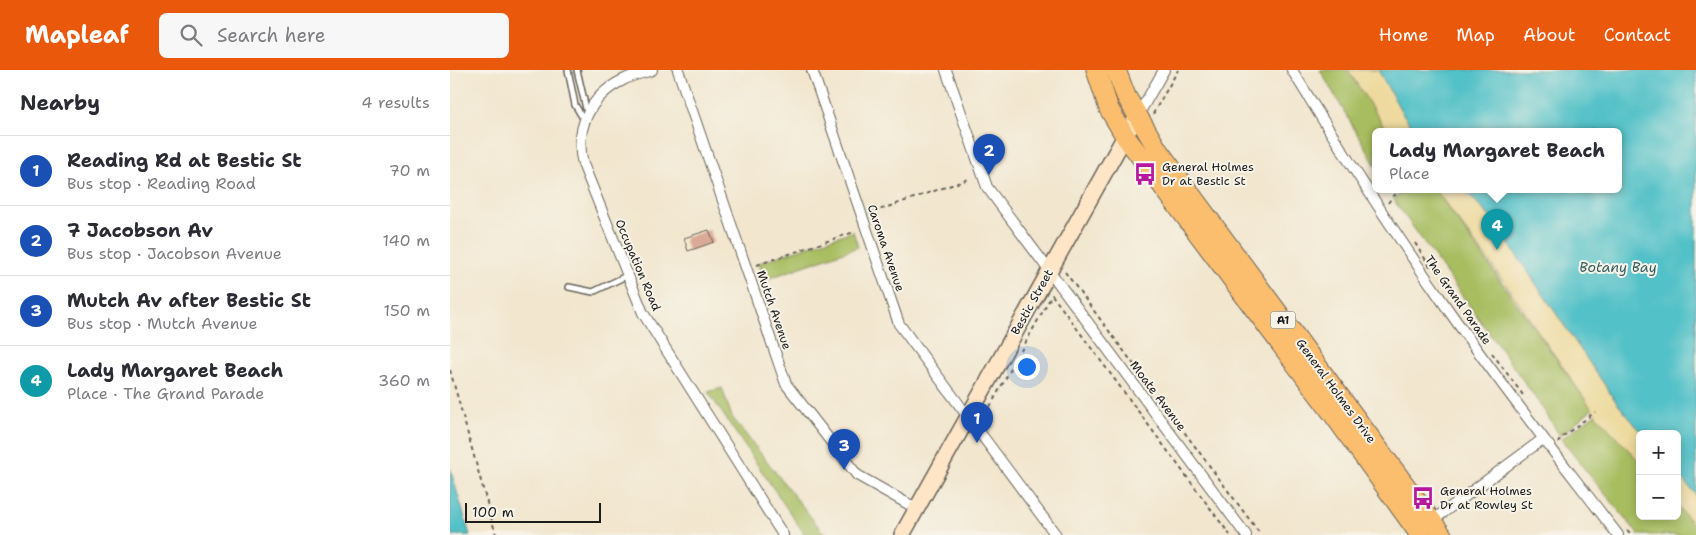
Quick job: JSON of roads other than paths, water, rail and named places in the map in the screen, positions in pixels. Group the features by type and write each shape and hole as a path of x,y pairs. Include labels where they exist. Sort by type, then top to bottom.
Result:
{"highway":[{"name":"General Holmes Drive","path":"1096,70 1109,109 1124,136 1333,414 1425,532"},
{"name":"General Holmes Drive","path":"1116,70 1126,96 1144,118 1158,150 1425,532"}],"main road":[{"name":"Bestic Street","path":"902,535 975,419 1049,271 1124,136 1144,118"}],"street":[{"path":"586,117 601,96 624,80 634,70"},
{"path":"624,80 652,70"},
{"name":"Mutch Avenue","path":"678,70 786,384 857,475 917,509"},
{"name":"Caroma Avenue","path":"812,70 899,324 975,419 1056,535"},
{"name":"Moate Avenue","path":"946,70 987,187 1246,535"},
{"name":"Bestic Street","path":"1144,118 1164,70"},
{"name":"The Grand Parade","path":"1292,70 1353,170 1444,304 1543,439 1620,530"},
{"name":"Occupation Road","path":"586,117 580,138 583,164 644,313 783,535"},
{"path":"1425,532 1543,439"}],"lane":[{"path":"568,70 575,105 586,117"},
{"path":"577,70 586,117"},
{"path":"569,287 593,292 628,275"}],"water":[{"name":"Botany Bay","path":"1378,70 1696,70 1696,495 1681,478 1681,430 1640,430 1617,403 1492,219 1468,193 1622,193 1622,128 1413,128"},
{"path":"450,468 470,535 450,535"}],"place":[{"name":"General Holmes Dr at Bestic St","path":"1145,174"},
{"name":"7 Jacobson Av","path":"989,175"},
{"name":"Lady Margaret Beach","path":"1497,250"},
{"name":"Reading Rd at Bestic St","path":"977,443"},
{"name":"Mutch Av after Bestic St","path":"844,470"},
{"name":"General Holmes Dr at Rowley St","path":"1423,498"}]}
